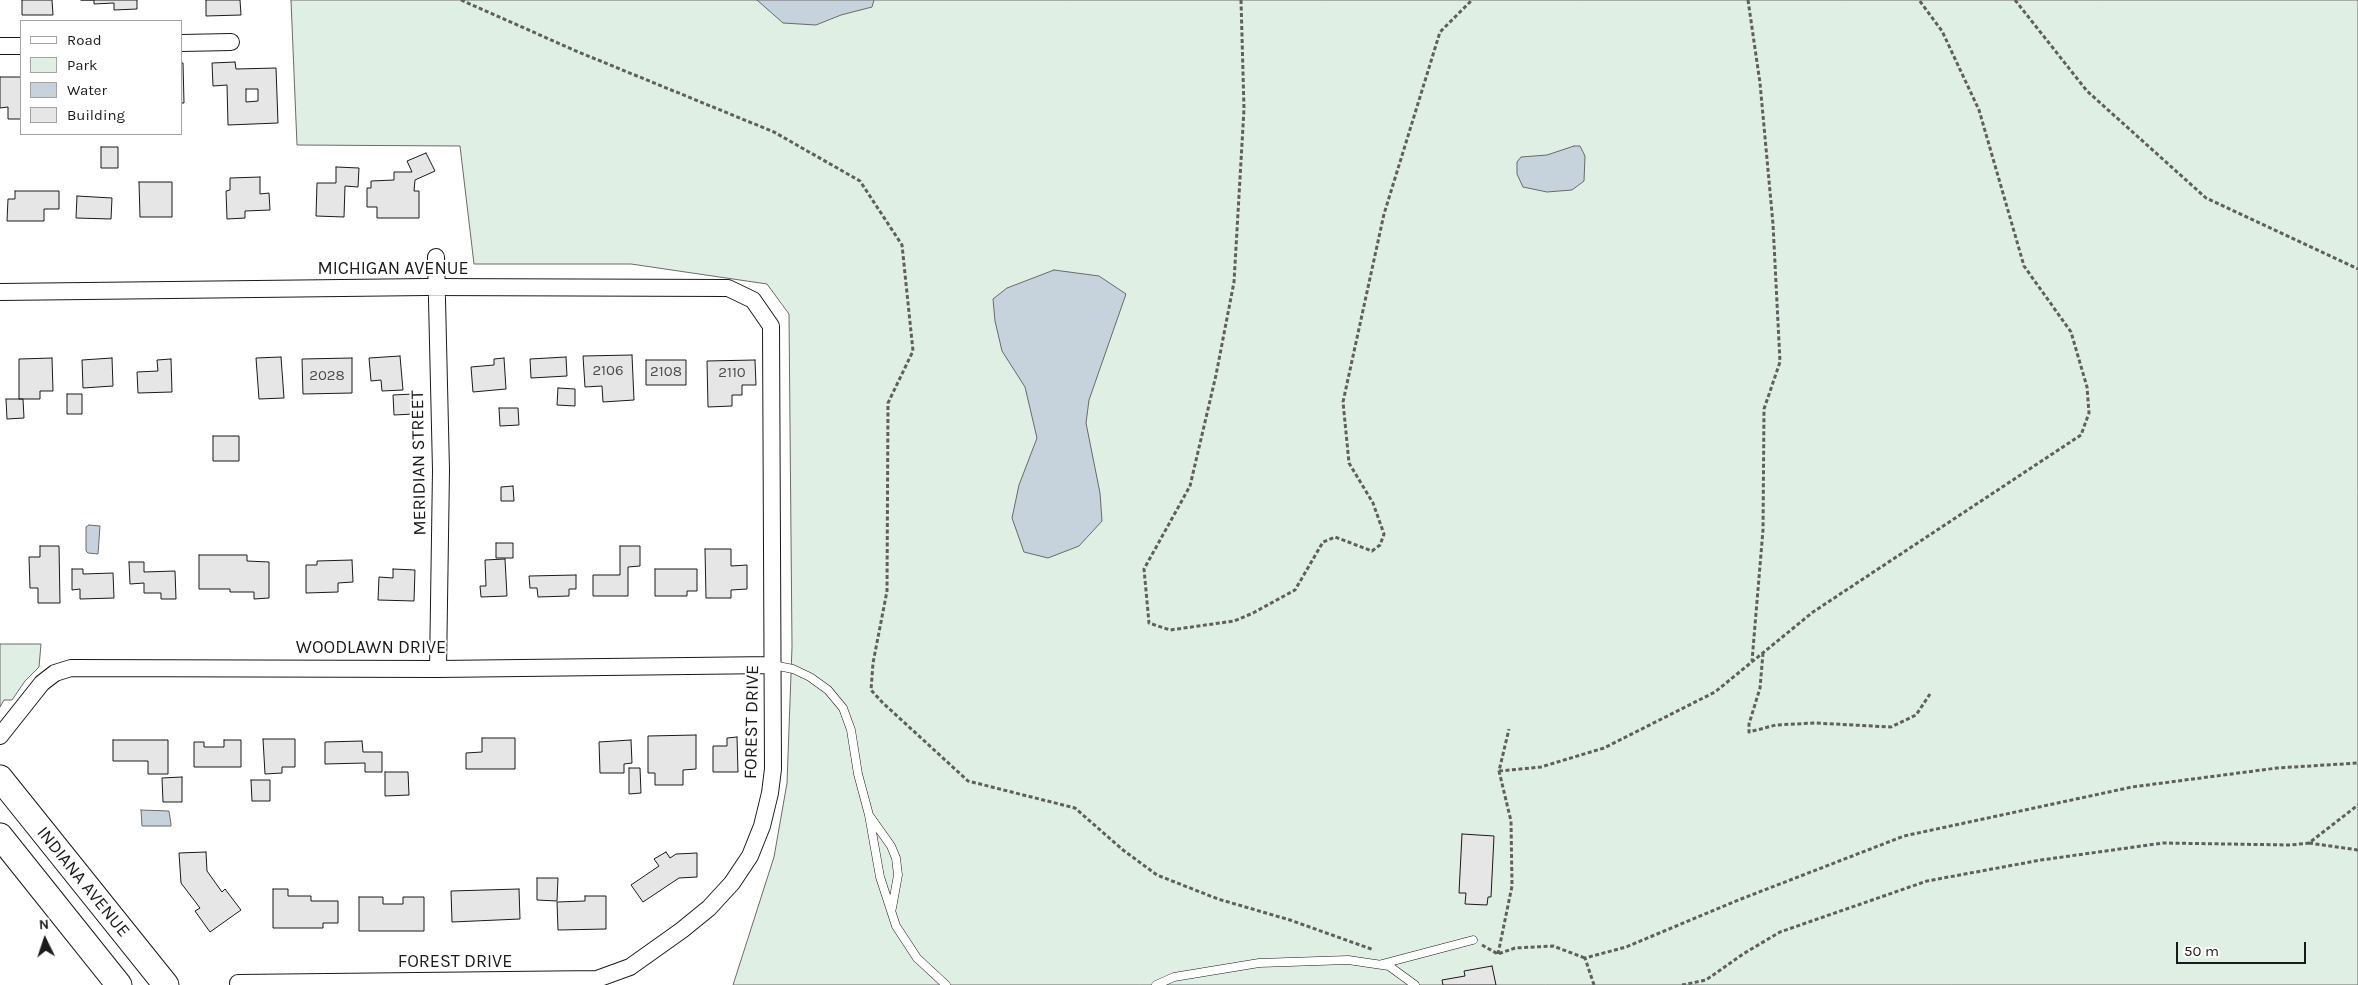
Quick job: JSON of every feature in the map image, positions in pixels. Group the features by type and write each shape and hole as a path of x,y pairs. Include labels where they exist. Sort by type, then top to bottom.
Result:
{"main road":[{"name":"INDIANA AVENUE","path":"0,778 166,985"},
{"name":"INDIANA AVENUE","path":"0,836 119,985"}],"street":[{"path":"182,43 231,42"},
{"path":"0,46 20,46"},
{"name":"MERIDIAN STREET","path":"436,257 440,470 438,669"},
{"name":"MICHIGAN AVENUE","path":"0,292 436,288 728,288 753,300 771,326"},
{"name":"FOREST DRIVE","path":"238,983 578,981 597,979 630,967 709,908 732,883 750,856 762,826 770,792 774,723 772,665 771,326"},
{"name":"WOODLAWN DRIVE","path":"0,736 42,683 55,673 72,668 438,669 772,665"}],"lane":[{"path":"772,665 793,669 810,676 828,690 843,708 851,730 858,774 869,815 880,877 896,926 917,958 946,985"},
{"path":"869,815 891,846 896,858 898,875 892,910"},
{"path":"1380,965 1474,940"},
{"path":"1156,985 1174,977 1259,963 1348,960 1389,966 1415,985"}],"path":[{"path":"461,0 576,51 774,132 860,181 902,245 913,351 888,402 887,591 873,663 871,690 883,703 968,781 1076,808 1123,850 1158,875 1218,899 1353,941 1398,960"},
{"path":"1241,0 1244,109 1234,282 1216,375 1190,486 1144,569 1150,623 1170,630 1234,621 1295,590 1322,542 1335,537 1372,551 1380,545 1384,534 1373,503 1348,463 1343,402 1384,214 1440,32 1472,0"},
{"path":"1748,0 1760,83 1773,224 1780,362 1764,409 1762,530 1752,662"},
{"path":"1499,771 1541,766 1604,748 1715,692 1813,612 2082,435 2089,413 2087,388 2071,332 2024,266 1979,110 1942,31 1920,0"},
{"path":"2015,0 2087,91 2206,198 2358,269"},
{"path":"1763,653 1760,688 1749,724 1749,732 1776,725 1815,723 1891,727 1916,715 1930,694"},
{"path":"1498,954 1512,886 1511,821 1499,771 1509,729"},
{"path":"1474,940 1498,954 1516,948 1553,946 1585,958 1626,947 1741,899 1904,836 2132,787 2277,768 2358,763"},
{"path":"2308,843 2358,805"},
{"path":"1682,985 1706,980 1742,954 1780,932 1927,881 2041,860 2163,843 2291,845 2308,843 2358,850"},
{"path":"1585,958 1594,985"}],"green space":[{"path":"291,0 2358,0 2358,985 733,985 774,857 787,783 792,647 789,314 767,284 631,264 474,264 460,146 297,145"},
{"path":"0,644 41,644 39,667 25,681 12,700 4,700 0,707"}],"water":[{"path":"757,0 874,0 872,7 841,15 816,25 783,23"},
{"path":"1574,146 1580,146 1585,156 1584,181 1572,190 1547,192 1523,187 1517,174 1517,162 1521,157 1547,155"},
{"path":"1054,270 1099,276 1126,294 1089,400 1086,423 1100,493 1102,521 1079,546 1048,558 1024,552 1012,518 1019,485 1037,438 1025,387 1002,351 995,321 993,299 1007,288"},
{"path":"89,525 100,526 98,554 86,551 86,527"},
{"path":"141,810 169,811 171,826 142,826"}],"building":[{"path":"22,0 52,0 53,15 22,15"},
{"path":"94,0 137,0 137,9 114,10 114,3 94,4"},
{"path":"206,0 240,0 241,15 206,16"},
{"path":"235,62 236,69 276,68 278,123 228,125 227,85 213,86 212,63","holes":["246,89 258,89 258,101 246,102"]},
{"path":"182,63 183,63 184,103 182,103"},
{"path":"0,77 20,77 20,119 8,119 8,107 0,108"},
{"path":"101,147 118,147 118,168 101,168"},
{"path":"426,153 435,171 415,180 414,191 419,191 419,218 377,218 377,207 367,207 367,188 371,188 371,181 394,180 394,172 412,172 407,161"},
{"path":"336,167 359,168 358,187 345,186 344,217 316,216 317,183 336,183"},
{"path":"260,177 260,194 269,193 270,210 245,211 245,218 227,219 226,191 230,190 230,178"},
{"path":"139,182 172,182 172,217 140,217"},
{"path":"15,191 59,191 59,209 44,209 44,221 7,221 8,199 15,199"},
{"path":"77,196 112,198 111,219 76,218"},
{"path":"632,355 634,400 603,402 602,386 585,387 583,356"},
{"path":"400,356 403,390 382,391 381,380 371,381 369,358"},
{"path":"281,357 284,398 259,399 256,358"},
{"path":"566,357 567,376 531,378 530,359"},
{"path":"52,358 53,391 40,391 40,399 19,399 19,359"},
{"path":"112,358 113,386 83,388 82,360"},
{"path":"352,358 352,393 303,394 302,359"},
{"path":"504,358 506,389 473,392 471,367 494,365 494,359"},
{"path":"171,359 172,392 138,393 137,372 158,371 157,360"},
{"path":"646,360 686,360 686,385 646,385"},
{"path":"755,360 756,385 742,385 742,395 732,395 732,406 708,407 707,361"},
{"path":"558,388 575,389 575,406 557,405"},
{"path":"67,394 82,394 82,414 67,414"},
{"path":"413,394 414,414 394,415 393,395"},
{"path":"6,399 23,399 24,418 7,419"},
{"path":"499,408 518,408 519,425 500,426"},
{"path":"213,436 239,436 239,461 213,461"},
{"path":"513,486 514,501 501,501 501,487"},
{"path":"496,543 513,543 513,558 496,558"},
{"path":"40,546 59,546 60,603 38,603 38,588 30,588 29,557 40,557"},
{"path":"620,546 640,546 640,566 628,567 628,596 593,596 593,575 620,575"},
{"path":"705,549 731,549 731,566 747,565 747,589 731,590 731,598 706,598"},
{"path":"199,555 247,555 247,561 269,562 269,598 254,599 254,592 230,592 230,589 199,589"},
{"path":"505,559 507,596 481,597 480,586 486,586 485,560"},
{"path":"352,560 353,582 338,583 338,592 306,593 306,565 317,565 317,561"},
{"path":"129,562 144,562 144,572 175,571 176,599 161,599 161,593 144,593 144,583 130,584"},
{"path":"72,569 83,569 83,574 113,573 114,598 80,599 80,589 72,590"},
{"path":"393,569 415,570 414,601 378,600 379,577 393,578"},
{"path":"655,569 697,569 697,591 687,591 687,596 655,596"},
{"path":"576,575 576,589 569,589 569,596 538,597 537,588 530,588 529,576"},
{"path":"696,735 696,769 683,770 683,785 655,785 655,773 648,773 648,736"},
{"path":"737,737 738,772 713,772 713,746 727,746 727,738"},
{"path":"482,738 515,738 515,769 466,769 466,753 482,752"},
{"path":"263,739 295,739 295,767 282,767 282,773 265,774"},
{"path":"113,740 168,740 168,774 148,774 148,761 113,761"},
{"path":"224,740 241,740 241,767 194,767 194,742 204,742 204,747 224,747"},
{"path":"631,740 632,763 624,764 624,773 600,773 599,742"},
{"path":"362,741 363,752 382,752 382,772 365,772 365,763 325,764 325,742"},
{"path":"629,768 640,768 641,793 629,794"},
{"path":"385,772 408,772 409,795 385,796"},
{"path":"182,777 182,802 163,802 162,778"},
{"path":"251,780 270,780 270,801 252,801"},
{"path":"1462,834 1494,836 1491,897 1488,897 1487,905 1465,904 1466,893 1459,893"},
{"path":"206,852 207,871 222,892 225,889 241,910 210,932 195,911 200,908 181,883 179,853"},
{"path":"666,852 670,858 676,854 697,853 697,877 679,878 643,902 631,885 659,866 654,859"},
{"path":"537,878 558,878 557,901 537,900"},
{"path":"273,889 288,889 288,896 311,896 311,901 338,901 338,923 323,923 323,928 273,928"},
{"path":"519,889 520,919 452,922 451,891"},
{"path":"585,896 606,896 606,929 558,930 557,902 585,901"},
{"path":"359,897 383,897 383,904 403,904 403,897 424,897 424,931 359,931"},
{"path":"1492,966 1496,985 1443,985 1442,980 1465,976 1464,971"}]}
